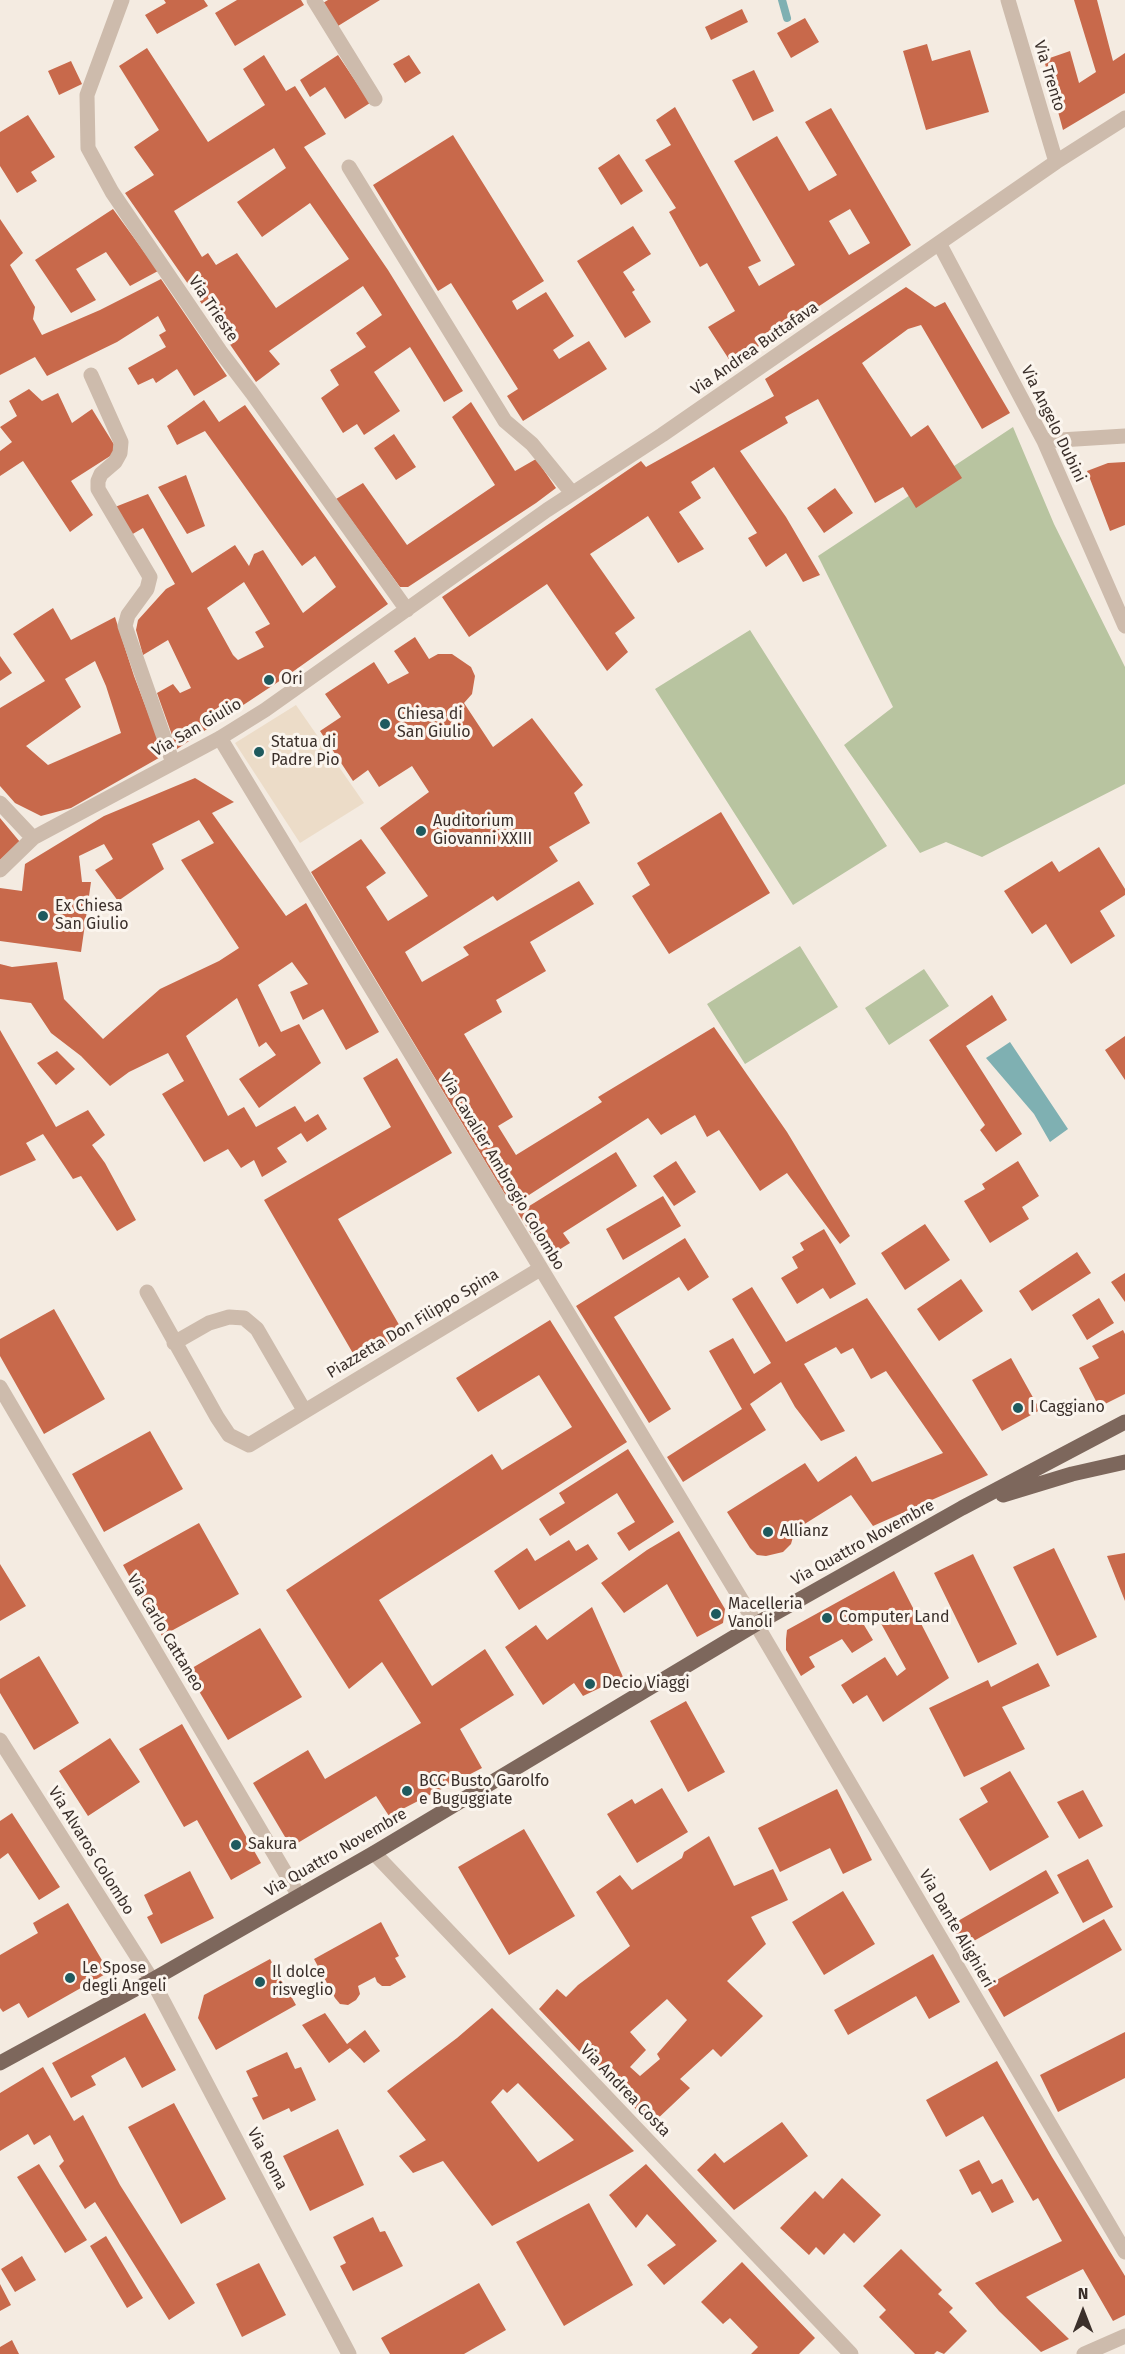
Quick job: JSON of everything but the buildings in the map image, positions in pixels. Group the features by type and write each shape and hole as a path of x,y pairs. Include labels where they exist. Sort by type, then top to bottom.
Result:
{"main road":[{"name":"Via Quattro Novembre","path":"0,2063 152,1980 374,1852 756,1624 962,1508 1125,1422"},
{"path":"962,1508 1072,1473 1125,1462"}],"street":[{"name":"Via Trieste","path":"122,0 87,95 88,148 112,192 220,351 407,610"},
{"path":"314,0 375,99"},
{"name":"Via Trento","path":"1008,0 1056,162"},
{"name":"Via Andrea Buttafava","path":"407,610 572,493 662,435 1056,162 1125,118"},
{"path":"349,167 505,421 532,444 572,493"},
{"name":"Via Angelo Dubini","path":"939,243 1044,441 1125,626"},
{"path":"91,375 121,442 116,462 101,474 98,489 150,577 147,589 128,615 125,626 173,763"},
{"path":"1044,441 1125,436"},
{"name":"Via San Giulio","path":"0,870 33,838 220,738 265,710 407,610"},
{"name":"Via Cavalier Ambrogio Colombo","path":"220,738 756,1624"},
{"path":"0,803 33,838"},
{"name":"Piazzetta Don Filippo Spina","path":"147,1292 174,1343 229,1435 249,1445 540,1269"},
{"path":"174,1343 209,1323 229,1317 244,1318 256,1329 304,1410"},
{"name":"Via Carlo Cattaneo","path":"0,1388 298,1896"},
{"name":"Via Dante Alighieri","path":"756,1624 1125,2252"},
{"name":"Via Alvaros Colombo","path":"0,1740 152,1980"},
{"name":"Via Andrea Costa","path":"374,1852 851,2354"},
{"name":"Via Roma","path":"152,1980 349,2354"},
{"path":"1084,2354 1125,2336"}],"green space":[{"path":"1013,427 1054,524 1125,667 1125,784 982,857 946,842 920,853 844,745 893,707 818,556"},
{"path":"750,630 887,846 793,905 655,689"},
{"path":"800,946 838,1007 745,1064 707,1004"},
{"path":"924,969 949,1006 889,1045 865,1008"}],"shaded area":[{"path":"296,705 364,803 300,843 235,743"}],"water":[{"path":"1010,1042 1068,1129 1050,1142 1034,1114 986,1058"}],"waterway":[{"path":"782,0 787,18"}],"place":[{"name":"Ori","path":"269,680"},
{"name":"Chiesa di San Giulio","path":"385,724"},
{"name":"Statua di Padre Pio","path":"259,752"},
{"name":"Auditorium Giovanni XXIII","path":"421,831"},
{"name":"Ex Chiesa San Giulio","path":"43,916"},
{"name":"I Caggiano","path":"1018,1408"},
{"name":"Allianz","path":"768,1532"},
{"name":"Macelleria Vanoli","path":"716,1614"},
{"name":"Computer Land","path":"827,1618"},
{"name":"Decio Viaggi","path":"590,1684"},
{"name":"BCC Busto Garolfo e Buguggiate","path":"407,1791"},
{"name":"Sakura","path":"236,1845"},
{"name":"Le Spose degli Angeli","path":"70,1978"},
{"name":"Il dolce risveglio","path":"260,1982"}]}
